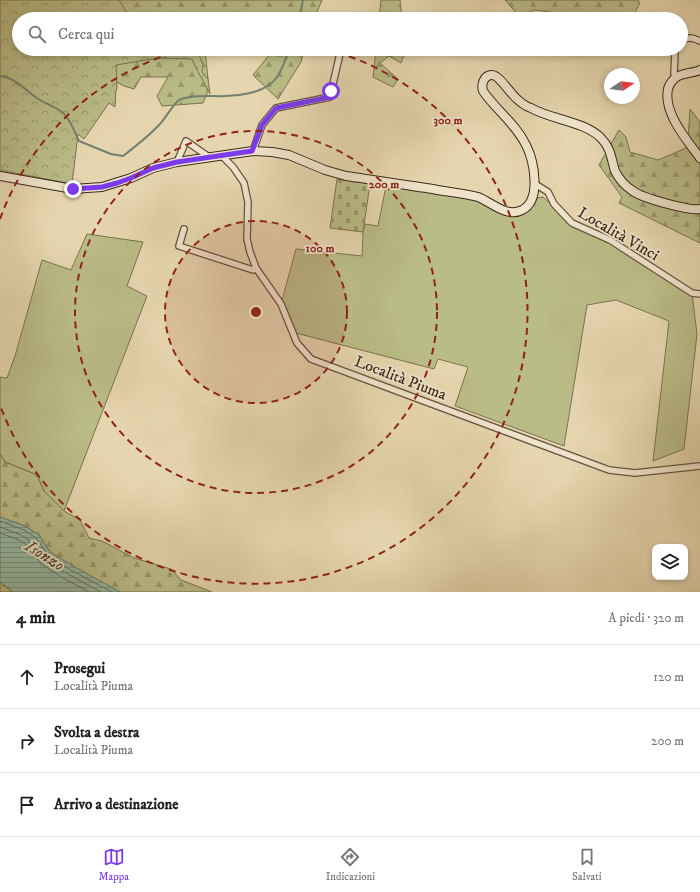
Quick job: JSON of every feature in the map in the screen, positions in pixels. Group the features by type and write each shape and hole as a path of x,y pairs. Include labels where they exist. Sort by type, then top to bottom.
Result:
{"street":[{"path":"688,38 700,41"},
{"path":"252,151 262,125 276,108 330,97 339,56"},
{"path":"675,56 674,74 676,77"},
{"path":"700,70 676,77 670,84 667,100 669,110 677,125 700,158"},
{"path":"0,176 73,189 102,187 131,178 153,168 177,162 252,151 272,152 289,155 325,170 346,176 469,195 486,201 506,211 513,212 522,210 532,199 534,184 531,161 525,143 513,125 483,91 482,82 487,77 493,75 497,77 517,99 530,108 582,126 595,133 608,147 615,171 620,179 634,192 648,198 690,209 700,209"},
{"path":"177,162 186,141 209,157"},
{"name":"Località Piuma","path":"222,156 233,167 244,183 248,202 247,240 256,268 281,304 297,343 311,358 609,470 636,473 700,466"},
{"name":"Località Vinci","path":"534,184 548,192 554,204 572,223 610,240 692,293 700,294"},
{"path":"184,229 179,246 253,270 256,268"}],"green space":[{"path":"0,0 322,0 317,12 12,12 12,51"},
{"path":"0,0 119,0 126,12 12,12 12,56 200,56 203,65 202,72 208,79 210,94 192,59 158,58 116,65 117,89 115,107 109,103 84,139 78,134 72,184 0,170"},
{"path":"381,0 400,0 401,12 380,12"},
{"path":"505,0 638,0 640,3 635,12 550,12 535,10 530,12 516,12"},
{"path":"13,56 206,56 208,79 207,94 203,103 162,106 157,96 168,77 141,77 134,89 124,86 111,79 15,64"},
{"path":"268,56 302,56 301,62 278,99 253,75"},
{"path":"375,56 389,56 380,63 398,79 393,87 373,77"},
{"path":"389,56 404,56 401,63"},
{"path":"690,109 700,122 700,243 619,203 622,197 599,165 619,130 626,137 630,152 658,160 686,148"},
{"path":"337,179 370,184 363,232 330,228"},
{"path":"388,183 469,195 513,212 532,199 543,197 572,223 595,233 692,293 697,334 684,449 653,461 669,321 616,300 587,305 564,446 455,406 468,367 438,359 434,369 292,332 281,304 296,249 362,256 363,232 365,224 378,226 386,186"},
{"path":"87,234 143,242 127,286 147,296 64,511 44,491 37,475 5,462 0,454 0,377 7,378 15,356 42,260 71,270"},
{"path":"0,454 5,462 37,475 44,491 64,511 80,520 89,538 102,541 134,558 171,569 181,580 212,592 120,592 50,552 39,535 25,526 0,517"},
{"path":"0,582 11,591 13,592 0,592"}],"water":[{"name":"Isonzo","path":"0,517 25,526 39,535 50,552 120,592 13,592 0,582"}],"waterway":[{"path":"300,12 303,0"},
{"path":"0,76 11,79 35,97 63,113 70,122 79,141 111,154 123,156 156,128 179,100 187,97 240,95 258,91 272,83 277,77 286,56"}],"route":[{"path":"73,189 102,187 131,178 153,168 177,162 252,151 262,125 276,108 330,97 331,91"}]}
